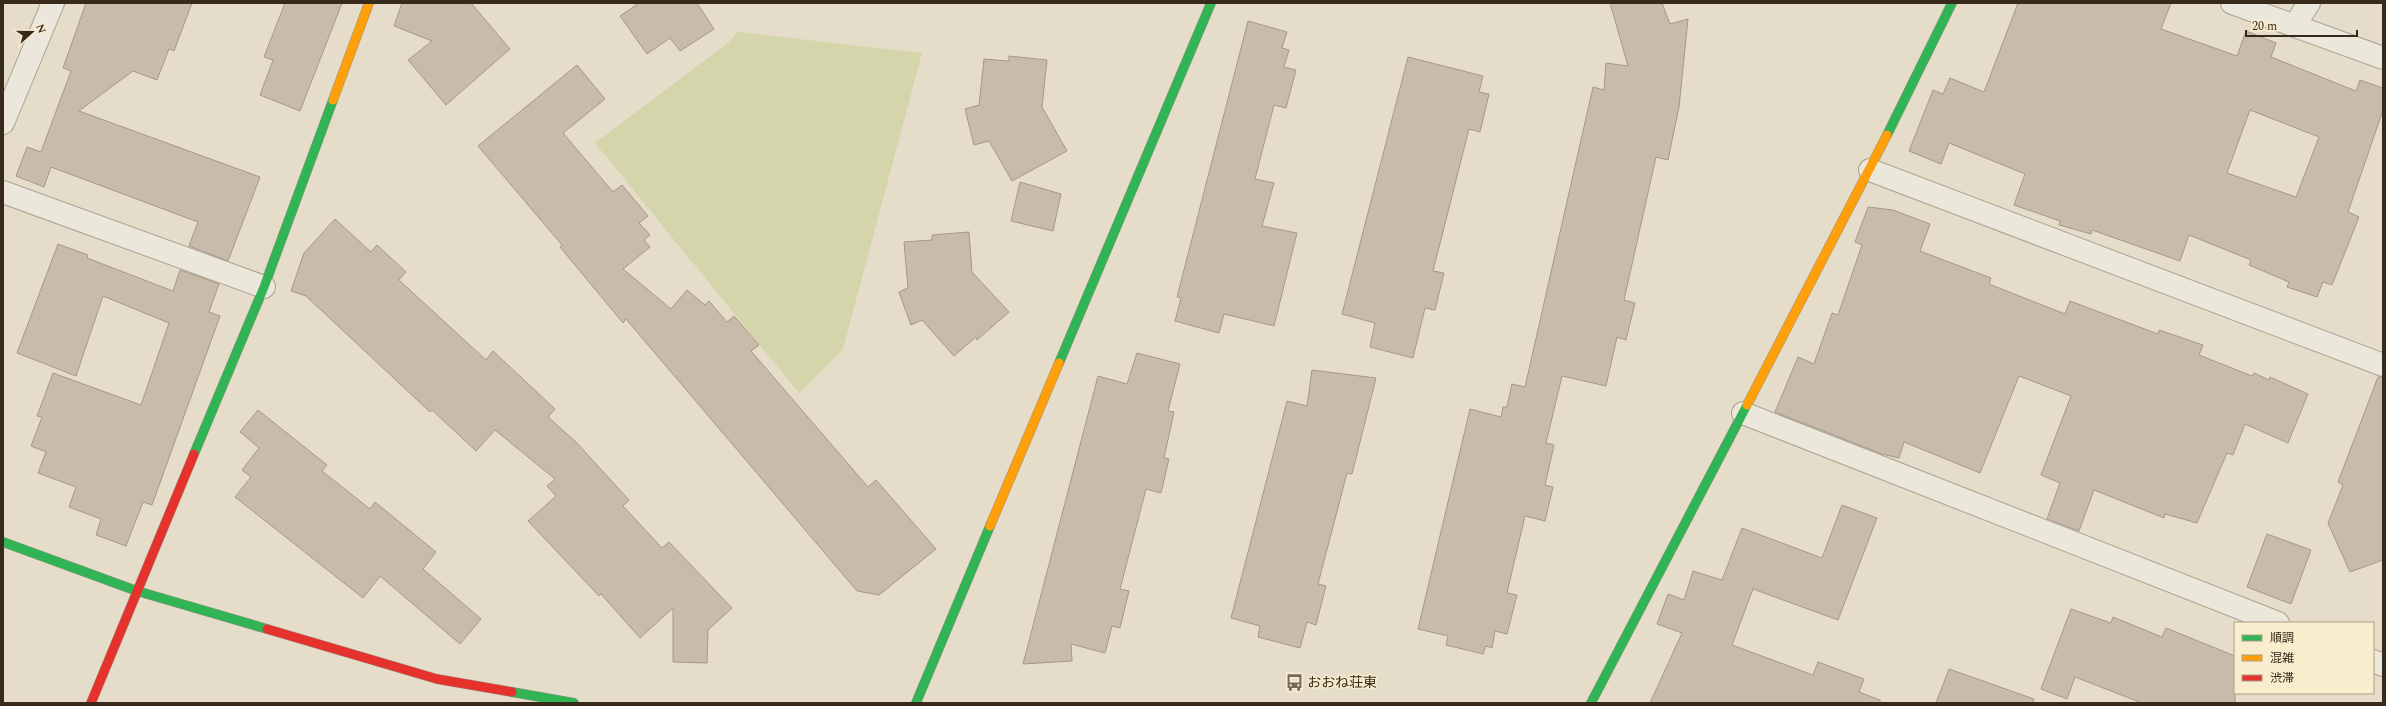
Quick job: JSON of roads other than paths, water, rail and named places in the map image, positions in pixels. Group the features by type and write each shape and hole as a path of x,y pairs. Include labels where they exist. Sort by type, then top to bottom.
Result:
{"street":[{"path":"3,123 54,3"},
{"path":"92,703 264,286 369,3"},
{"path":"916,703 1211,3"},
{"path":"1591,703 1870,170 1952,3"},
{"path":"2232,3 2383,58"},
{"path":"2294,26 2309,3"},
{"path":"1870,170 2383,365"},
{"path":"3,192 264,286"},
{"path":"1743,413 2275,622"},
{"path":"3,542 137,591 437,679 574,703"}],"place":[{"name":"おおね荘東","path":"1294,682"}]}
